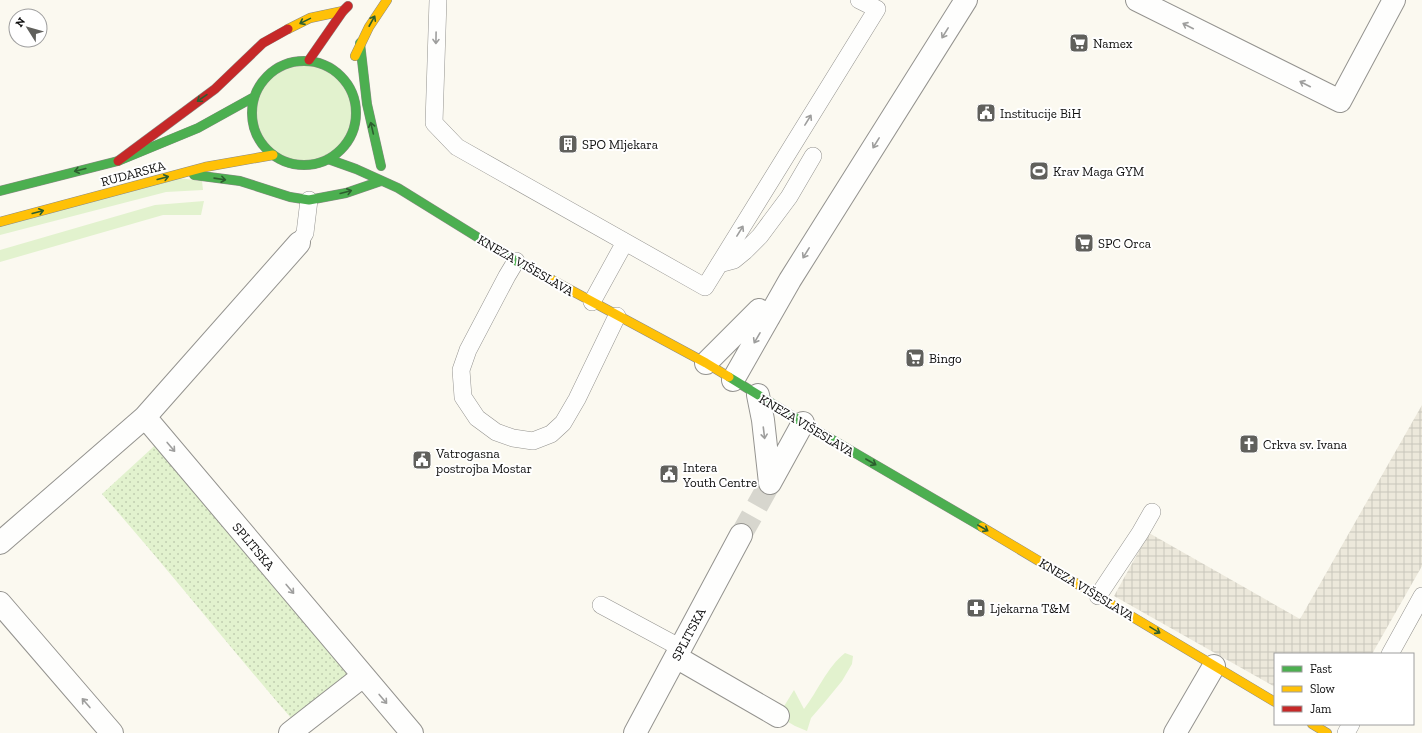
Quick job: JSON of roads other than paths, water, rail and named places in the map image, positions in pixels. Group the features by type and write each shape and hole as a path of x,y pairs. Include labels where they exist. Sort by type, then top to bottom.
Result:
{"main road":[{"path":"309,60 343,11 354,0"},
{"path":"350,87 352,70 360,43 378,12 387,0"},
{"path":"118,160 215,89 263,43 310,18 343,11"},
{"path":"360,43 367,104 381,166"},
{"path":"309,60 333,68 342,76 350,87 356,112 355,124 349,138 340,151 328,159 305,165 283,161 263,146 252,123 252,110 254,97 260,84 269,73 294,61 309,60"},
{"name":"RUDARSKA","path":"0,191 118,160 198,128 254,97"},
{"path":"355,124 361,134"},
{"name":"KNEZA VIŠESLAVA","path":"367,145 398,188"},
{"name":"RUDARSKA","path":"0,222 205,167 273,155"},
{"name":"KNEZA VIŠESLAVA","path":"328,159 356,169 398,188 516,261 706,363 1274,701"},
{"path":"181,173 240,181 290,198 309,200 346,193 381,181"},
{"path":"1314,725 1327,733"}],"street":[{"path":"733,380 790,280 966,0"},
{"path":"1137,0 1340,101 1394,0"},
{"path":"0,543 145,417 299,243"},
{"path":"706,363 759,310 769,317"},
{"path":"758,395 763,420 770,483 803,422"},
{"name":"SPLITSKA","path":"145,417 412,733"},
{"name":"SPLITSKA","path":"635,733 741,535"},
{"path":"0,603 112,733"},
{"path":"679,653 778,716"},
{"path":"1175,733 1214,666"},
{"path":"290,733 363,676"}],"lane":[{"path":"438,0 434,123 457,147 705,287 877,9 859,0"},
{"path":"719,264 734,260 760,236 789,197 813,156"},
{"path":"299,243 305,233 309,200"},
{"path":"592,302 625,242"},
{"path":"516,261 468,350 461,370 463,397 478,418 496,432 512,438 533,440 551,434 563,423 577,399 617,316"},
{"path":"1098,596 1140,533 1152,512"},
{"path":"1391,653 1422,596"},
{"path":"601,605 679,653"},
{"path":"1401,653 1414,628"}],"tunnel":[{"path":"741,535 770,483"}],"place":[{"name":"Namex","path":"1079,43"},
{"name":"Institucije BiH","path":"986,113"},
{"name":"SPO Mljekara","path":"568,144"},
{"name":"Krav Maga GYM","path":"1039,171"},
{"name":"SPC Orca","path":"1084,243"},
{"name":"Bingo","path":"915,358"},
{"name":"Crkva sv. Ivana","path":"1249,444"},
{"name":"Vatrogasna postrojba Mostar","path":"422,460"},
{"name":"Intera Youth Centre","path":"669,474"},
{"name":"Ljekarna T&M","path":"976,608"}]}
